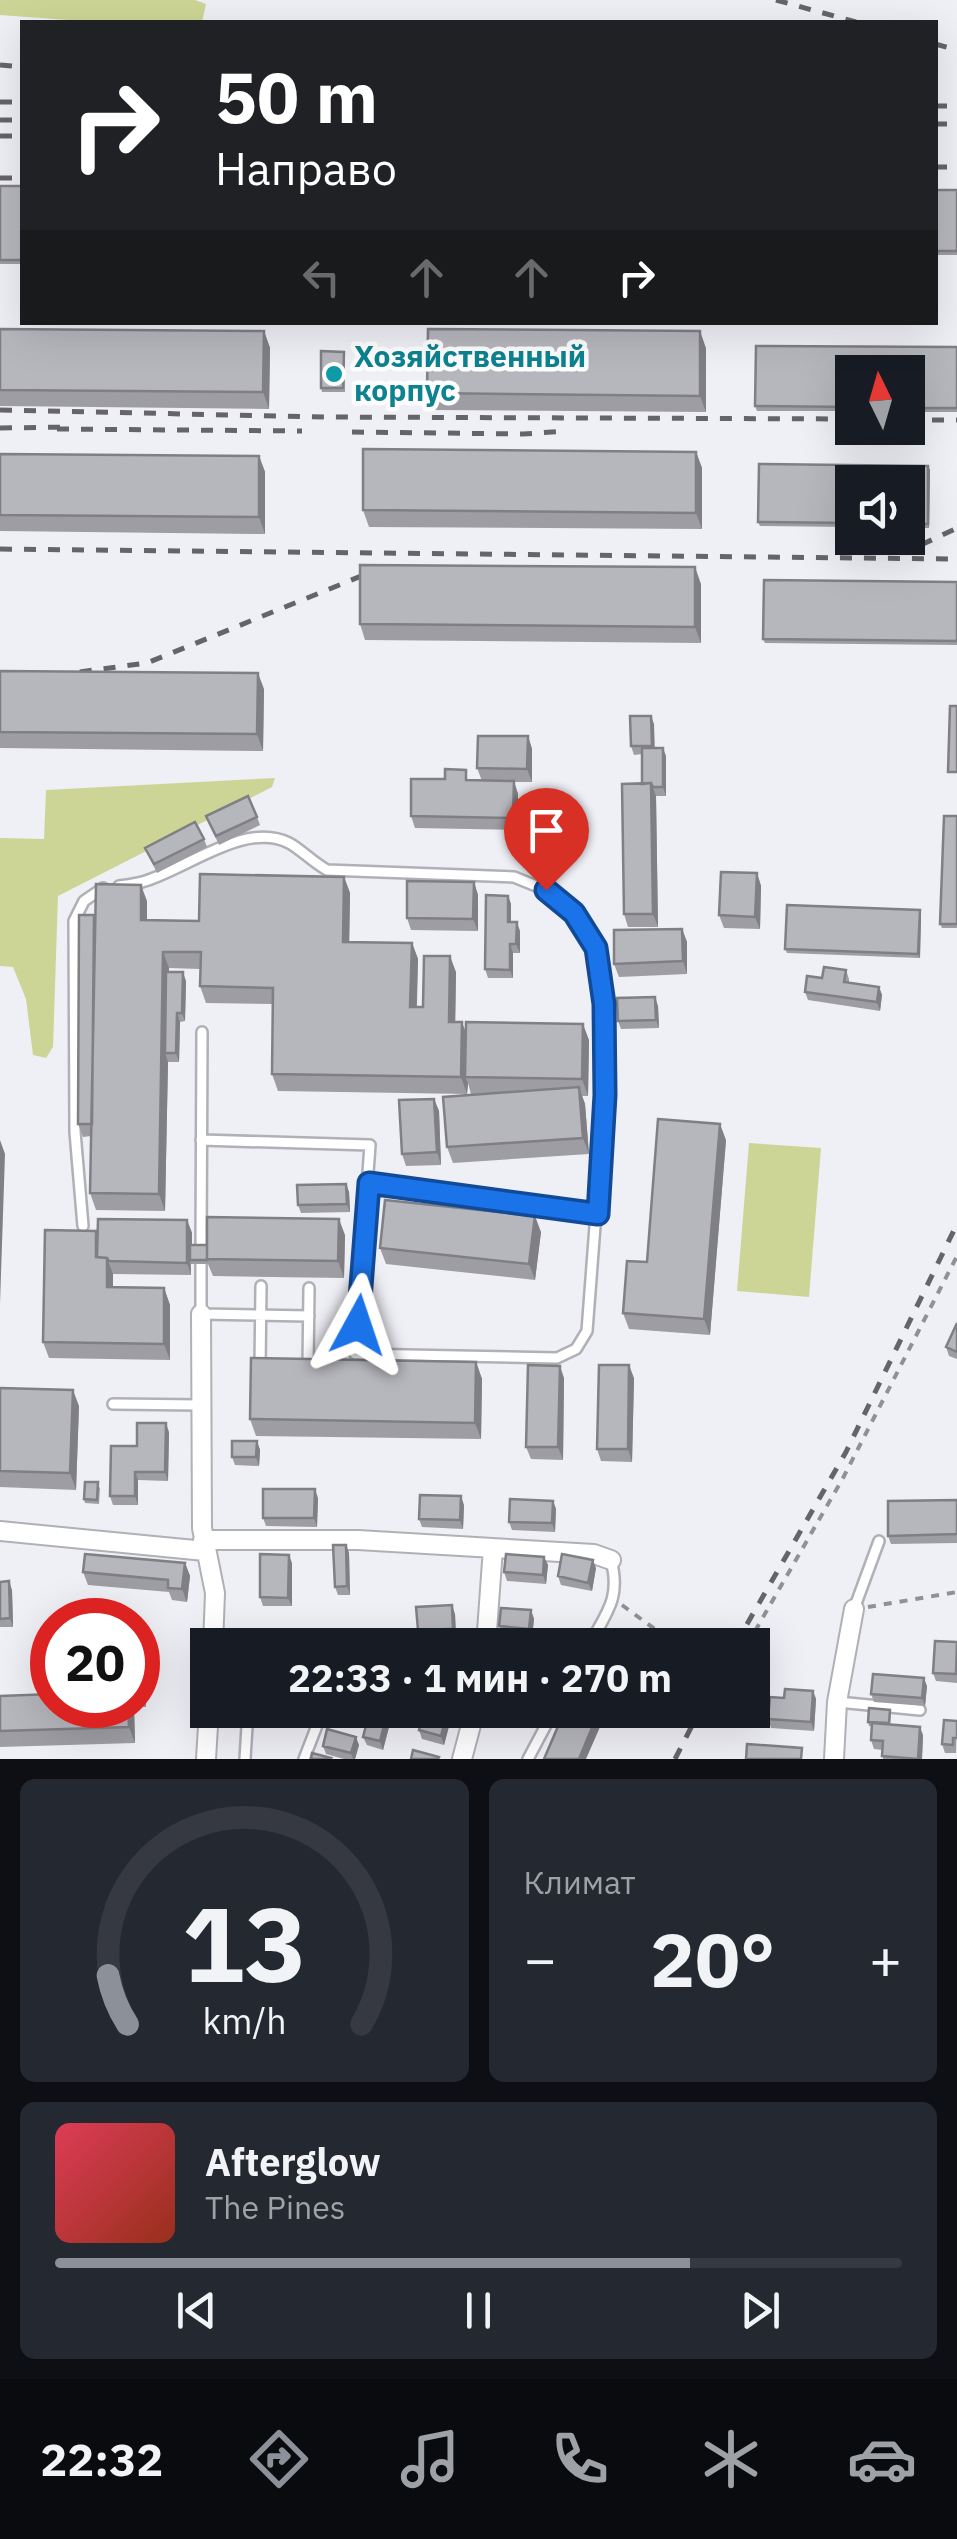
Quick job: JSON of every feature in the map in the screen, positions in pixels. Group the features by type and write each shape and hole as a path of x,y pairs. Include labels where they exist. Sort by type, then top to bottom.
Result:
{"street":[{"path":"201,1314 204,1545 215,1593 214,1628"},
{"path":"0,1531 204,1545 358,1540 594,1554 611,1560"},
{"path":"487,1628 493,1548"},
{"path":"834,1759 837,1702 854,1609"},
{"path":"206,1759 208,1728"},
{"path":"462,1759 470,1728"}],"lane":[{"path":"83,1226 74,1132 74,921 84,901 103,888 143,882 237,841 266,837 290,844 327,870 514,877 546,890 574,913 596,948 604,1004 605,1095 587,1331 576,1349 557,1358 355,1354 370,1146 202,1140"},
{"path":"201,1250 202,1032"},
{"path":"369,1183 598,1214"},
{"path":"201,1264 201,1314 308,1316"},
{"path":"260,1367 262,1286"},
{"path":"308,1367 309,1288"},
{"path":"114,1404 200,1405"},
{"path":"854,1609 879,1542"},
{"path":"598,1628 614,1598 616,1582 611,1560"},
{"path":"837,1702 920,1710"},
{"path":"246,1759 247,1728"},
{"path":"304,1759 316,1728"},
{"path":"528,1759 544,1728"}],"path":[{"path":"758,1628 843,1478 957,1256"},
{"path":"854,1609 957,1592"},
{"path":"614,1598 651,1628"}],"green space":[{"path":"0,0 195,0 206,4 202,20 68,20 0,15"},
{"path":"275,778 272,787 58,896 53,1047 46,1058 33,1055 26,999 13,967 0,966 0,838 44,839 46,790"},
{"path":"749,1143 821,1148 809,1297 737,1291"}],"building":[{"path":"0,186 20,186 20,260 0,260"},
{"path":"938,190 957,190 957,251 938,251"},
{"path":"0,329 264,331 263,392 0,390"},
{"path":"428,329 700,331 700,396 427,393"},
{"path":"756,346 957,347 957,408 925,408 925,355 835,355 835,407 755,406"},
{"name":"Хозяйственный корпус","path":"321,351 344,352 343,388 321,388"},
{"path":"363,449 696,452 696,513 363,510"},
{"path":"0,454 259,456 259,517 0,515"},
{"path":"759,464 844,465 835,465 835,523 758,522"},
{"path":"925,466 928,466 928,524 925,524"},
{"path":"360,565 695,567 695,627 360,624"},
{"path":"764,580 957,582 957,641 763,639"},
{"path":"0,671 258,673 257,734 0,732"},
{"path":"950,706 957,706 957,772 948,772"},
{"path":"630,716 651,716 652,746 631,746"},
{"path":"478,736 528,736 527,769 477,768"},
{"path":"642,748 663,748 663,787 642,784"},
{"path":"445,769 466,770 466,780 514,781 513,818 411,816 411,779 445,779"},
{"path":"651,783 653,914 624,914 622,784"},
{"path":"248,796 257,817 216,836 206,816"},
{"path":"944,816 957,816 957,924 940,924"},
{"path":"195,822 204,839 154,864 145,848"},
{"path":"721,872 757,873 755,917 719,915"},
{"path":"200,874 344,877 343,942 412,943 410,1007 423,1007 424,956 450,956 449,1022 462,1022 461,1077 272,1074 273,988 200,986 201,952 163,952 159,1194 90,1193 96,884 141,885 141,920 199,921"},
{"path":"407,881 474,882 473,919 407,918"},
{"path":"486,895 508,896 508,922 517,922 516,944 510,944 510,970 485,969"},
{"path":"787,905 920,910 918,954 785,949"},
{"path":"79,915 94,915 92,1124 78,1124"},
{"path":"682,929 683,961 614,964 614,930"},
{"path":"824,967 846,970 844,982 879,987 877,1002 805,992 807,976 822,978"},
{"path":"166,972 183,972 176,1053 165,1053"},
{"path":"655,997 656,1020 618,1021 617,998"},
{"path":"466,1022 583,1024 582,1079 465,1077"},
{"path":"579,1087 583,1138 447,1147 443,1097"},
{"path":"434,1099 437,1152 402,1154 399,1100"},
{"path":"658,1119 720,1124 704,1319 623,1313 627,1261 647,1262"},
{"path":"346,1184 347,1204 298,1205 297,1185"},
{"path":"385,1200 535,1216 529,1264 380,1248"},
{"path":"207,1217 339,1219 338,1261 207,1259"},
{"path":"98,1219 187,1220 187,1263 109,1261 97,1257"},
{"path":"45,1230 96,1231 96,1257 107,1258 107,1287 164,1288 164,1344 43,1342"},
{"path":"190,1245 207,1245 207,1260 190,1260"},
{"path":"957,1323 957,1352 946,1347"},
{"path":"251,1358 476,1362 475,1423 250,1419"},
{"path":"528,1365 560,1366 558,1447 526,1447"},
{"path":"599,1365 629,1365 628,1449 597,1449"},
{"path":"0,1388 73,1390 70,1473 0,1471"},
{"path":"137,1423 166,1423 165,1472 135,1472 135,1496 110,1496 111,1446 137,1446"},
{"path":"232,1441 257,1441 256,1457 232,1457"},
{"path":"85,1482 98,1482 97,1500 84,1499"},
{"path":"263,1489 315,1489 314,1518 263,1518"},
{"path":"420,1495 461,1496 460,1520 419,1519"},
{"path":"510,1499 553,1501 552,1523 509,1522"},
{"path":"957,1500 957,1534 888,1536 888,1501"},
{"path":"333,1545 346,1545 347,1586 335,1587"},
{"path":"85,1554 185,1563 182,1589 168,1588 168,1580 83,1572"},
{"path":"260,1554 289,1555 288,1598 260,1597"},
{"path":"506,1554 544,1557 543,1575 504,1572"},
{"path":"562,1554 593,1560 588,1583 558,1576"},
{"path":"9,1581 10,1618 0,1619 0,1582"},
{"path":"452,1605 453,1628 418,1628 416,1607"},
{"path":"501,1608 531,1610 529,1628 499,1626"},
{"path":"935,1641 957,1642 956,1674 933,1673"},
{"path":"873,1674 924,1678 922,1698 871,1694"},
{"path":"785,1689 813,1691 811,1722 770,1719 770,1697 784,1698"},
{"path":"30,1695 30,1728 97,1728 0,1731 0,1696"},
{"path":"869,1708 890,1710 889,1723 868,1722"},
{"path":"944,1720 957,1721 953,1745 942,1744"},
{"path":"872,1723 920,1727 918,1759 882,1756 883,1741 871,1740"},
{"path":"365,1728 383,1728 380,1741 363,1737"},
{"path":"420,1728 443,1728 441,1736"},
{"path":"557,1728 592,1728 579,1759 544,1759"},
{"path":"327,1729 356,1737 351,1753 323,1746"},
{"path":"747,1744 802,1748 801,1759 746,1759"},
{"path":"413,1750 439,1757 411,1759"},
{"path":"312,1753 331,1758 311,1759"}],"railway":[{"path":"776,0 849,20"},
{"path":"938,45 957,50"},
{"path":"0,65 20,67"},
{"path":"0,102 20,102"},
{"path":"938,106 957,106"},
{"path":"0,120 20,120"},
{"path":"938,124 957,124"},
{"path":"0,136 20,136"},
{"path":"938,167 957,167"},
{"path":"0,178 20,178"},
{"path":"0,410 325,417 835,419"},
{"path":"925,420 957,420"},
{"path":"0,428 70,427"},
{"path":"57,429 302,431"},
{"path":"352,432 567,431"},
{"path":"925,543 957,528"},
{"path":"0,549 957,559"},
{"path":"56,675 147,663 386,566"},
{"path":"745,1628 846,1452 957,1224"},
{"path":"675,1759 691,1728"}],"place":[{"name":"Хозяйственный корпус","path":"334,374"}],"route":[{"path":"358,1325 369,1183 598,1214 605,1095 604,1004 596,948 574,913 546,890"}]}
